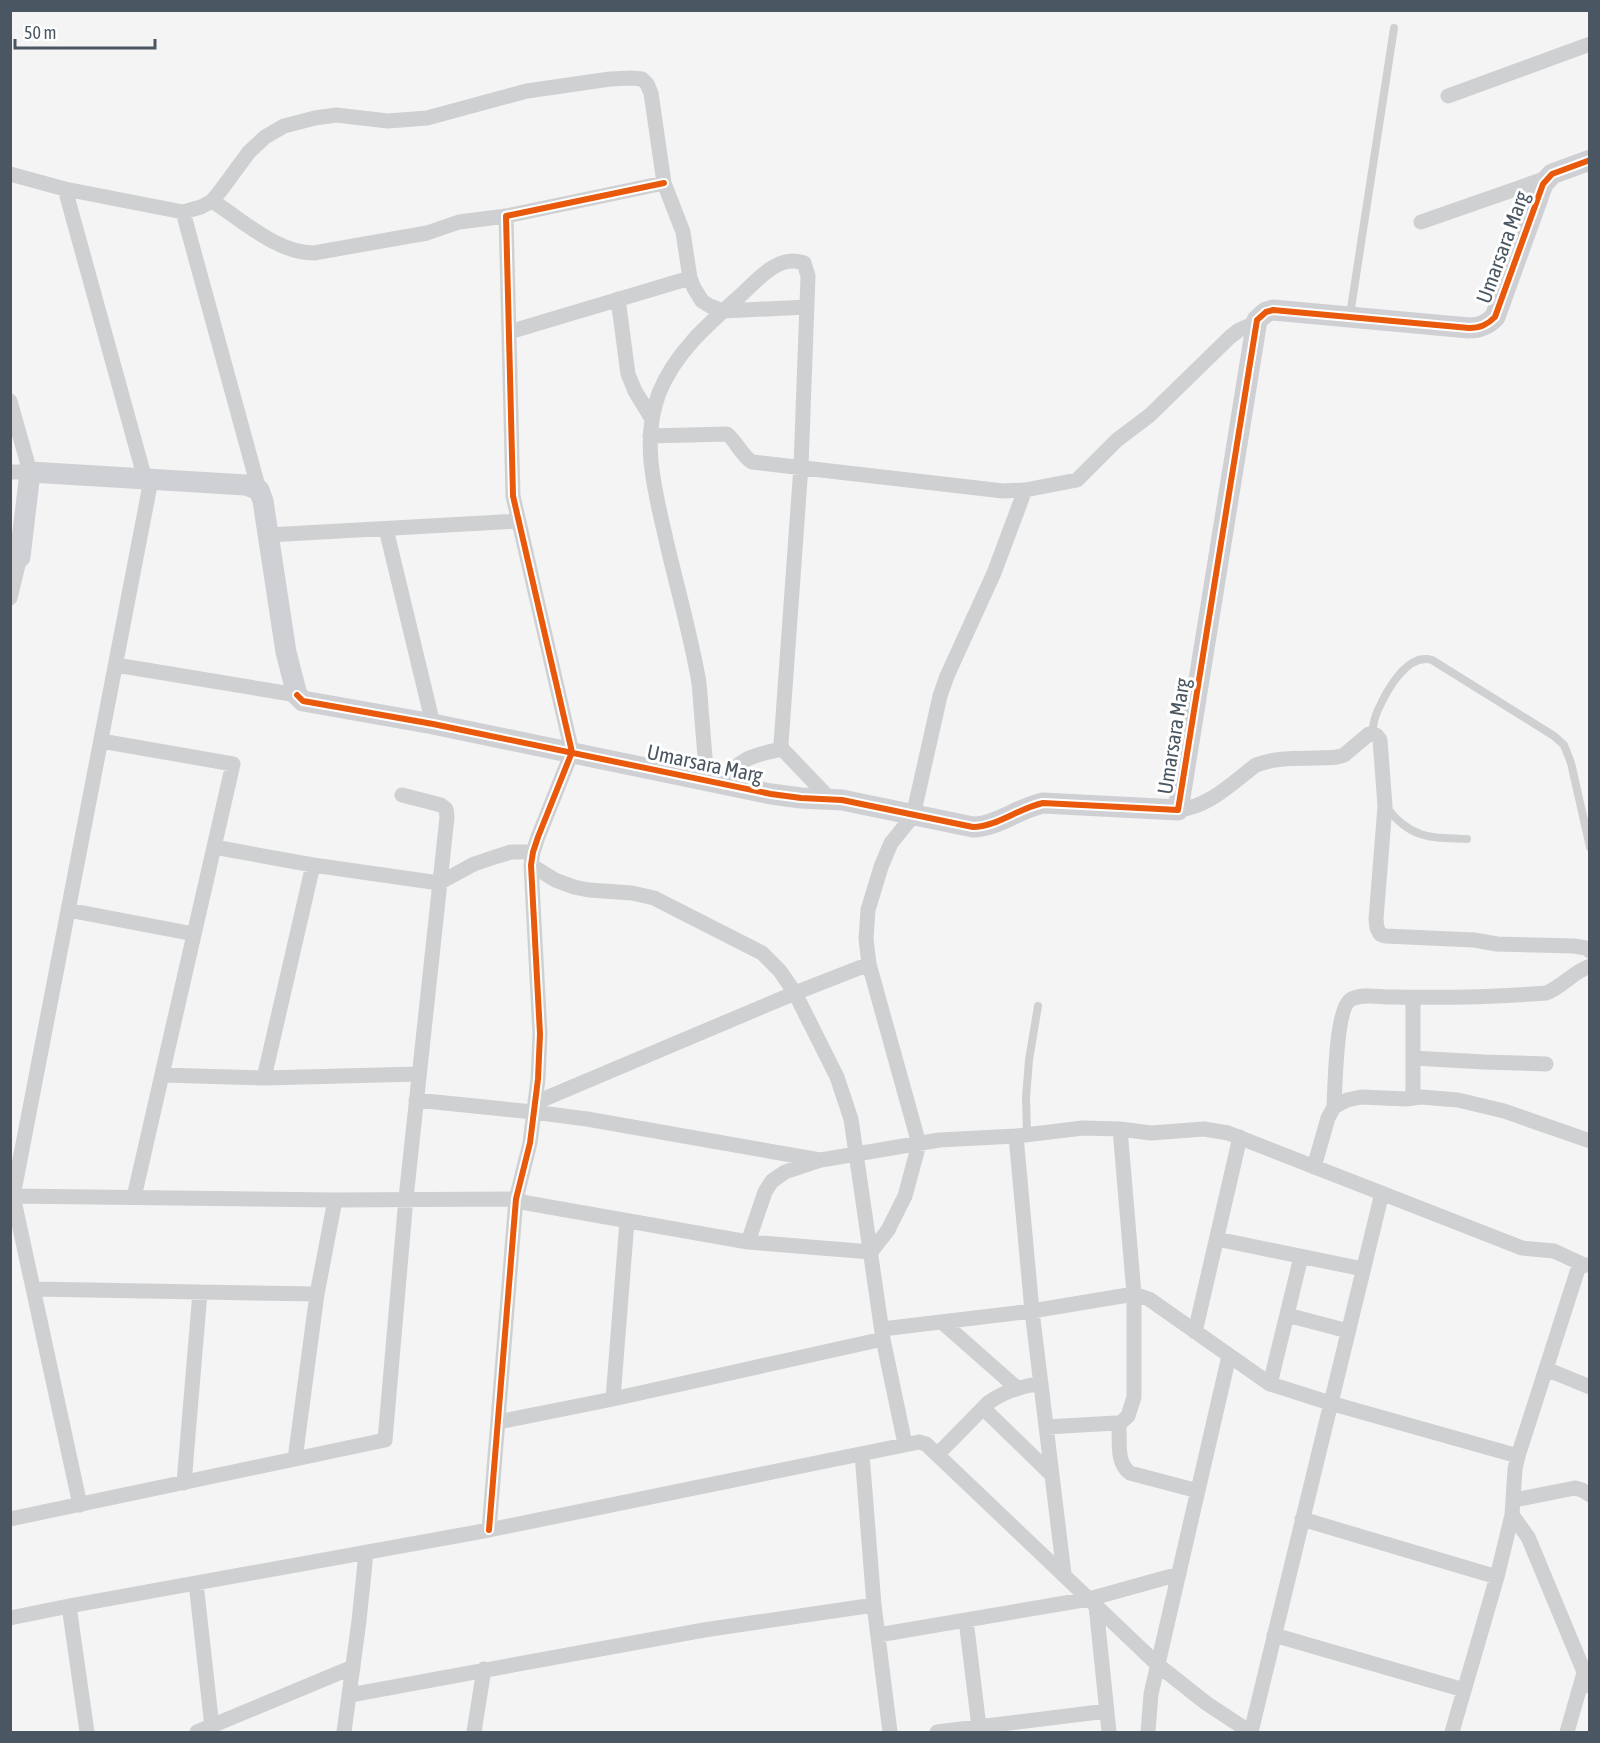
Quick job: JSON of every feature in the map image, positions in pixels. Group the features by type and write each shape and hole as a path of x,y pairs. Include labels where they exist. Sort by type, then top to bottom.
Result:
{"street":[{"path":"1448,96 1590,44"},
{"path":"10,174 65,189 183,212 212,201 249,152 265,137 284,126 336,115 377,121 427,118 527,92 610,79 642,79 651,93 664,183 683,232 690,278 702,301 723,311 807,307"},
{"name":"Umarsara Marg","path":"297,695 303,701 433,724 785,796 830,799 965,826 980,827 1030,806 1043,803 1178,810 1256,323 1261,315 1273,310 1469,328 1489,323 1495,317 1543,184 1552,174 1590,160"},
{"path":"1421,222 1547,178"},
{"path":"212,201 271,240 293,251 314,253 427,232 459,222 506,216 664,183"},
{"path":"65,189 148,479 116,665 12,1196 80,1505"},
{"path":"116,665 297,695 286,652 262,501 183,212"},
{"path":"489,1530 516,1199 530,1143 538,1079 540,1034 532,859 572,752 513,496 506,216"},
{"path":"782,749 753,756 740,762 715,782 698,674 652,481 649,446 652,418 659,393 685,348 776,265 788,260 804,263 808,276 801,466 781,744 782,749 830,799"},
{"path":"509,332 690,278"},
{"path":"618,299 628,374 634,391 652,418"},
{"path":"650,436 728,434 747,459 752,462 919,480 962,487 1003,491 1025,490 1077,480 1117,440 1150,415 1239,330 1256,323"},
{"path":"10,401 20,472 15,560 10,598"},
{"path":"20,472 246,485 258,490"},
{"path":"871,1252 888,1230 905,1196 919,1144 869,964 866,939 868,910 891,843 913,816 940,696 994,573 1025,490"},
{"path":"268,535 518,521"},
{"path":"386,529 433,724"},
{"path":"1178,810 1199,806 1213,798 1256,765 1277,759 1337,757 1363,738 1372,734 1376,735 1380,740 1385,806 1376,919 1380,933 1401,938 1574,946 1590,951"},
{"path":"101,741 233,764 134,1197"},
{"path":"10,1519 385,1440 406,1198 447,817 446,809 441,805 402,795"},
{"path":"214,847 314,865 439,883 474,864 511,852 532,859 555,880 574,887 632,893 654,898 762,953 780,971 795,993 837,1077 851,1119 883,1334 905,1444"},
{"path":"264,1078 314,865"},
{"path":"68,910 194,934"},
{"path":"534,1106 795,993 869,964"},
{"path":"1314,1167 1328,1118 1334,1107 1340,1025 1344,1008 1350,1000 1359,996 1413,997 1546,993 1556,989 1581,969 1590,966"},
{"path":"1413,997 1413,1098"},
{"path":"1413,1058 1546,1064"},
{"path":"162,1075 264,1078 419,1074"},
{"path":"1334,1107 1347,1100 1361,1097 1406,1099 1421,1097 1458,1100 1504,1112 1590,1140"},
{"path":"417,1100 534,1106 587,1119 821,1160"},
{"path":"748,1242 765,1192 772,1181 785,1172 821,1160 939,1140 1021,1135 1083,1128 1150,1133 1204,1129 1240,1137 1522,1248 1554,1251 1587,1265"},
{"path":"1118,1425 1128,1416 1134,1397 1134,1294 1120,1129"},
{"path":"1021,1135 1032,1311 1064,1574"},
{"path":"1195,1332 1240,1137"},
{"path":"10,1618 489,1530 919,1442 926,1444 1158,1665 1206,1703 1250,1732 1382,1194"},
{"path":"12,1196 335,1200 516,1199 527,1203 748,1242 871,1252"},
{"path":"295,1459 317,1294 335,1200"},
{"path":"613,1399 627,1221"},
{"path":"1216,1239 1363,1269"},
{"path":"1270,1384 1301,1257"},
{"path":"1452,1732 1497,1577 1513,1507 1518,1456 1578,1269 1587,1265"},
{"path":"33,1289 317,1294"},
{"path":"184,1483 200,1292"},
{"path":"498,1422 613,1399 942,1322 1032,1311 1134,1294 1149,1299 1270,1384 1518,1456"},
{"path":"1287,1315 1348,1331"},
{"path":"942,1322 1017,1388"},
{"path":"1148,1732 1150,1694 1228,1356"},
{"path":"1546,1369 1590,1387"},
{"path":"937,1455 995,1398 1017,1388 1041,1383"},
{"path":"983,1408 1052,1475"},
{"path":"1046,1427 1116,1423 1118,1425"},
{"path":"1118,1425 1120,1460 1125,1469 1130,1473 1198,1491"},
{"path":"862,1454 874,1605 890,1732"},
{"path":"1513,1507 1569,1489 1582,1490 1590,1495"},
{"path":"1513,1507 1528,1537 1587,1679 1567,1732"},
{"path":"1302,1519 1497,1577"},
{"path":"344,1732 366,1553"},
{"path":"878,1635 1093,1602 1179,1574"},
{"path":"196,1583 212,1727"},
{"path":"1093,1602 1109,1732"},
{"path":"350,1695 704,1630 874,1605"},
{"path":"69,1606 87,1732"},
{"path":"966,1620 978,1727"},
{"path":"1274,1635 1464,1690"},
{"path":"197,1732 353,1667"},
{"path":"474,1732 484,1669"},
{"path":"937,1732 1107,1711"}],"lane":[{"path":"1349,316 1394,28"},
{"path":"1372,734 1378,710 1389,688 1410,663 1425,658 1431,660 1554,736 1564,746 1571,763 1590,847"},
{"path":"1385,806 1397,821 1422,835 1467,839"},
{"path":"1021,1135 1029,1060 1038,1006"}],"cycle path":[{"path":"297,695 303,701 433,724 771,794 842,800 973,827 999,821 1043,803 1178,810 1257,320 1266,312 1273,310 1469,328 1483,325 1495,317 1543,184 1552,174 1590,160"},
{"path":"489,1530 516,1199 530,1143 538,1079 540,1034 531,865 538,837 572,752 513,496 506,216 664,183"}]}
